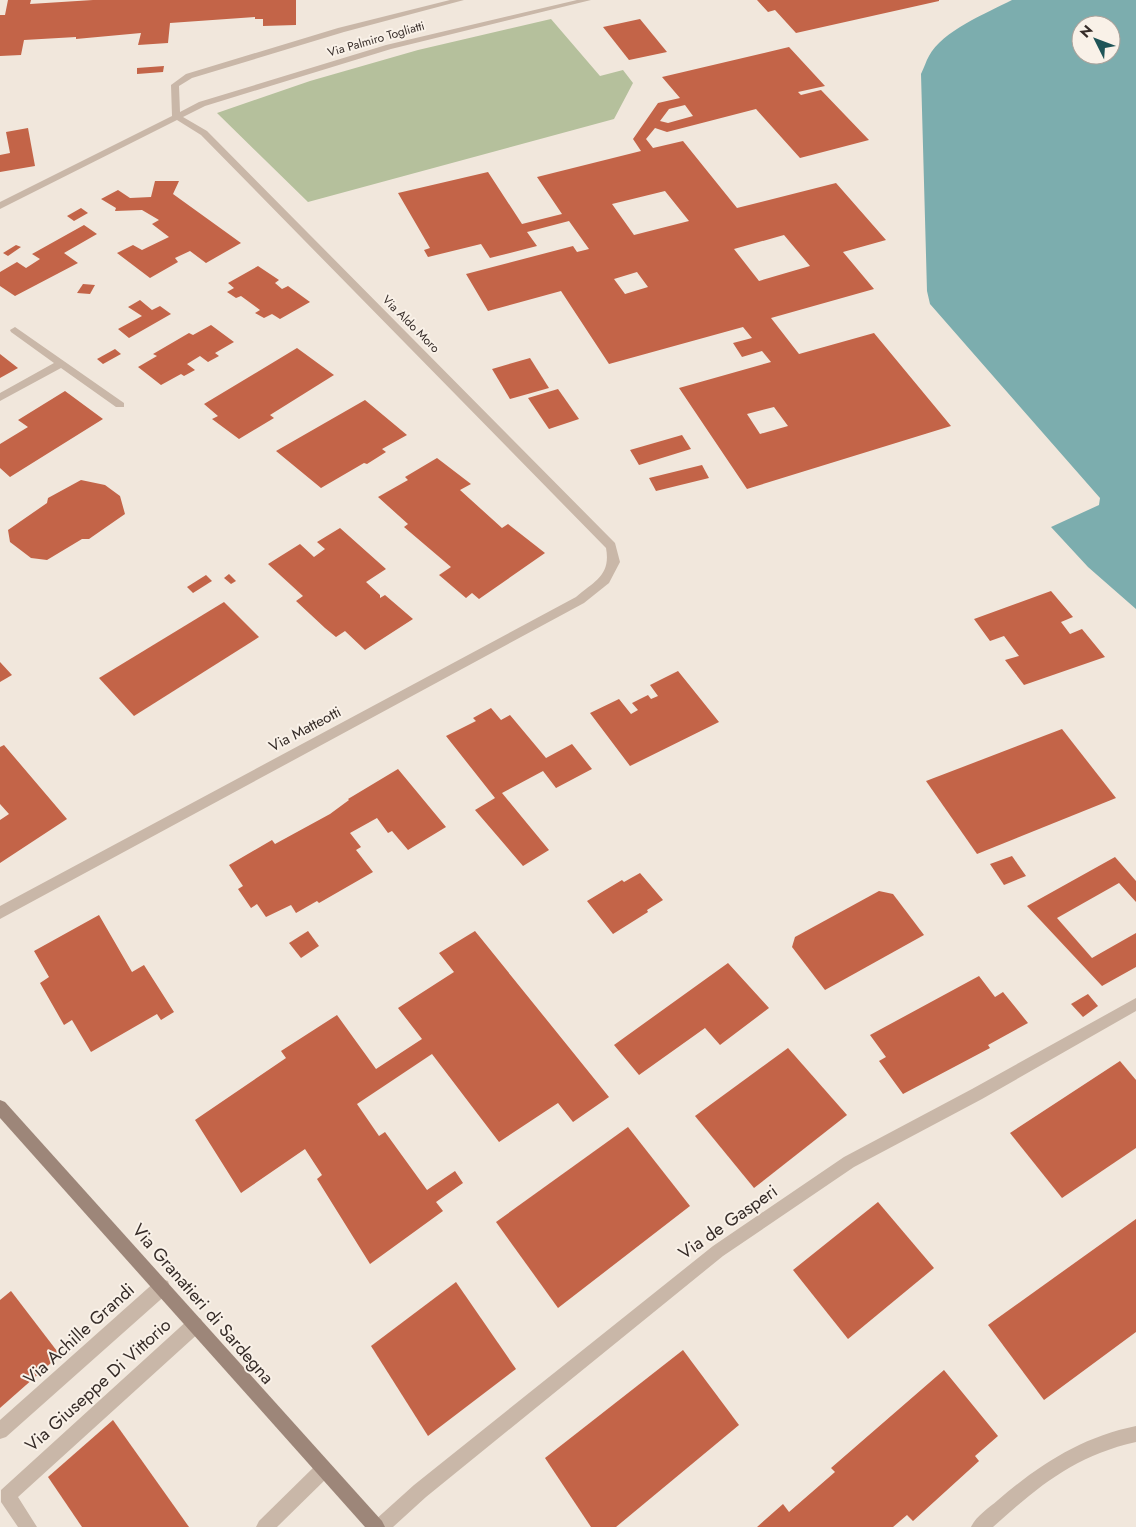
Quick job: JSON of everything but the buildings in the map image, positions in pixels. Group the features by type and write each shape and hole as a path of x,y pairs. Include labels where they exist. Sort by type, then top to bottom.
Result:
{"street":[{"name":"Via Palmiro Togliatti","path":"176,116 175,85 189,76 341,30 460,0"},
{"name":"Via Palmiro Togliatti","path":"0,206 176,116 233,94 389,47 587,0"},
{"name":"Via Aldo Moro","path":"176,116 204,133 611,546 614,562"},
{"path":"15,330 120,405"},
{"path":"0,398 61,363"},
{"name":"Via Matteotti","path":"0,913 580,600 605,580 614,562"},
{"name":"Via de Gasperi","path":"380,1527 420,1491 718,1251 849,1162 977,1094 1136,1004"},
{"name":"Via Granatieri di Sardegna","path":"0,1107 376,1527"},
{"name":"Via Achille Grandi","path":"0,1431 162,1287"},
{"name":"Via Giuseppe Di Vittorio","path":"28,1527 3,1498 195,1325"},
{"path":"980,1527 1045,1472 1090,1445 1136,1434"},
{"path":"265,1527 323,1470"}],"green space":[{"path":"551,19 600,76 623,70 633,83 614,119 308,202 217,113 310,81 418,50"}],"water":[{"path":"1012,0 1136,0 1136,609 1088,567 1051,527 1099,505 1100,498 930,304 927,291 921,74 935,47 954,31"}]}
